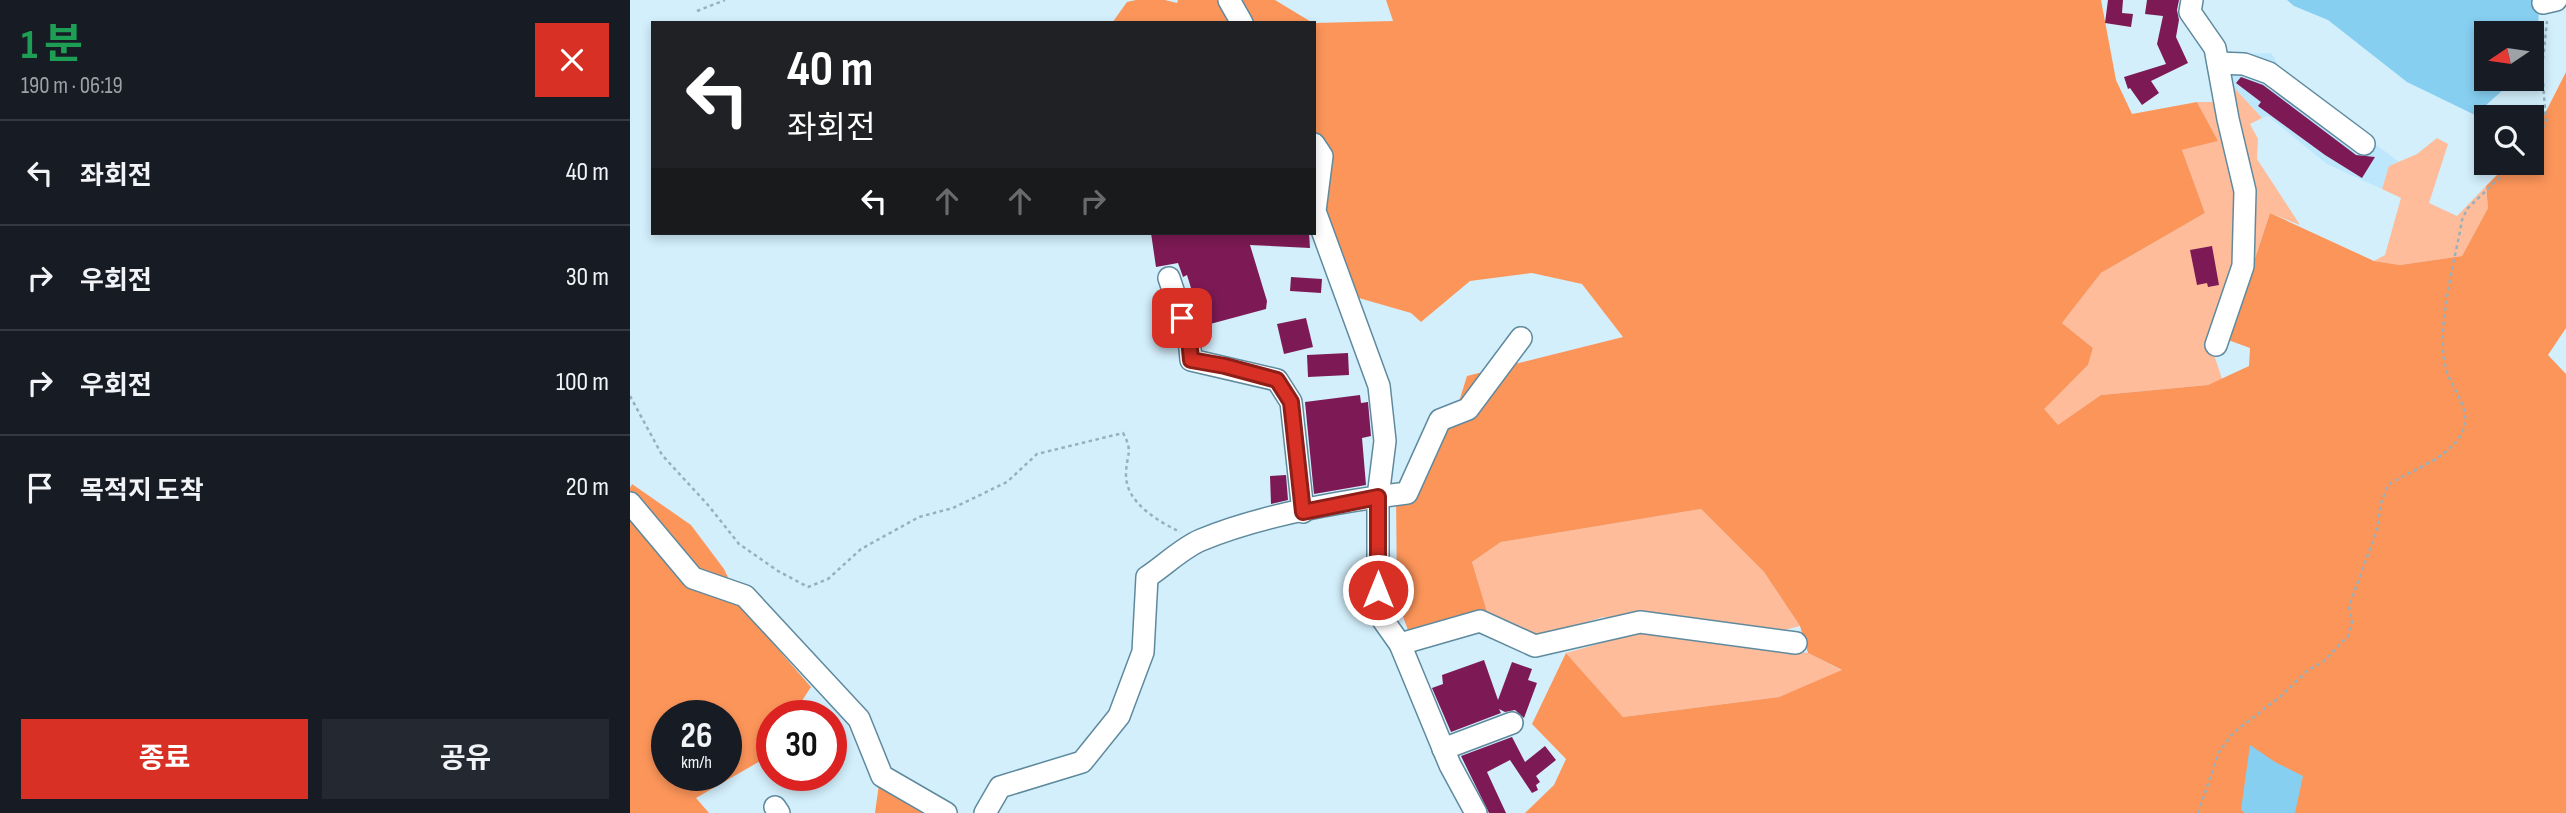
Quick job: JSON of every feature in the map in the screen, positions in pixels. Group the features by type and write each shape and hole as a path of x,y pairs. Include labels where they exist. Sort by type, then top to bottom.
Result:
{"street":[{"path":"1229,0 1241,21"},
{"path":"2192,0 2190,12 2215,48 2245,191 2243,266 2216,345"},
{"path":"2553,1 2566,8"},
{"path":"2218,63 2244,64 2269,73 2364,144"},
{"path":"1316,147 1322,156 1316,203"},
{"path":"1316,214 1379,386 1385,441 1378,497 1378,613 1400,644 1443,749 1476,813"},
{"path":"1169,278 1189,338 1191,360 1277,380 1291,402 1303,512"},
{"path":"985,813 1000,787 1082,762 1119,716 1143,652 1147,577 1199,541 1274,517 1407,494 1440,419 1468,409 1521,338"},
{"path":"630,503 693,578 745,596 831,688 859,719 882,776 946,813"},
{"path":"1400,644 1480,621 1535,646 1640,622 1796,643"},
{"path":"1443,749 1512,723"}],"path":[{"path":"697,11 725,0"},
{"path":"2544,125 2546,122 2542,68 2547,19 2553,1"},
{"path":"2198,813 2219,752 2233,733 2282,695 2308,670 2323,662 2348,636 2352,622 2349,606 2377,530 2381,503 2388,485 2443,454 2459,438 2466,418 2459,394 2446,369 2443,325 2462,220 2467,209 2502,175"},
{"path":"630,396 662,455 739,544 778,571 808,587 828,579 861,549 919,517 953,508 1007,482 1037,454 1123,433 1130,446 1126,477 1131,494 1157,521 1199,541"}],"shaded area":[{"path":"1275,0 1310,21 1113,21 1127,2"},
{"path":"1386,0 2101,0 2116,80 2132,114 2197,102 2218,141 2182,150 2205,213 2101,273 2062,323 2093,348 2088,365 2044,409 2058,425 2101,395 2208,385 2249,366 2250,348 2228,340 2270,213 2374,261 2400,265 2462,256 2488,208 2486,186 2497,175 2544,175 2544,115 2566,72 2566,328 2548,355 2566,374 2566,813 1525,813 1554,785 1566,759 1532,724 1566,653 1623,717 1779,697 1842,670 1808,653 1800,626 1764,572 1701,509 1501,542 1472,562 1488,615 1409,633 1397,600 1396,488 1434,414 1457,408 1467,376 1623,337 1582,284 1532,273 1470,281 1421,322 1411,313 1352,296 1319,238 1312,235 1316,235 1316,23 1393,21"},
{"path":"2287,0 2539,2 2538,21 2474,21 2474,91 2502,91 2486,105 2474,105 2474,115 2407,82 2328,20 2294,6"},
{"path":"2271,53 2286,77 2399,162 2389,166 2382,189 2327,164 2268,116 2262,118 2228,81 2226,55"},
{"path":"2228,81 2262,118 2250,124 2258,139 2257,159 2300,225 2270,213 2251,270"},
{"path":"2197,102 2218,102 2239,193 2238,264 2210,342 2222,379 2208,385 2101,395 2058,426 2043,409 2088,365 2093,348 2062,323 2101,273 2205,213 2182,150 2218,141"},
{"path":"2437,138 2448,144 2429,203 2457,216 2486,186 2488,208 2462,256 2400,265 2374,261 2385,255 2401,198 2382,189 2389,166 2417,154"},
{"path":"632,484 691,525 724,569 743,609 811,687 802,700 756,700 756,763 742,772 742,700 651,700 651,791 708,791 696,798 709,813 630,813"},
{"path":"1701,509 1764,572 1800,626 1777,632 1603,617 1537,637 1488,615 1472,562 1501,542"},
{"path":"1644,631 1808,653 1843,671 1779,697 1623,717 1566,653"},
{"path":"2250,745 2303,776 2295,813 2245,813 2241,810"},
{"path":"879,784 929,813 875,813"}],"building":[{"path":"2108,0 2123,0 2122,13 2133,14 2131,27 2105,23"},
{"path":"2147,0 2179,0 2176,37 2188,63 2151,81 2159,93 2142,105 2130,88 2128,89 2124,77 2166,64 2157,44 2163,16 2145,14"},
{"path":"2241,77 2263,85 2356,155 2375,157 2362,178 2325,155 2258,106 2261,102 2236,83"},
{"path":"1151,235 1309,235 1310,248 1250,245 1267,301 1266,309 1199,327 1195,316 1199,314 1187,275 1183,277 1178,263 1156,267"},
{"path":"2212,246 2219,285 2197,285 2190,250"},
{"path":"1291,277 1322,279 1321,293 1290,291"},
{"path":"1306,318 1313,347 1284,354 1277,324"},
{"path":"1348,353 1349,375 1308,377 1307,355"},
{"path":"1360,395 1361,403 1368,402 1371,436 1362,438 1366,485 1314,494 1305,402"},
{"path":"1286,475 1288,500 1271,504 1270,476"},
{"path":"1484,660 1498,700 1512,662 1532,669 1528,680 1537,683 1524,718 1515,710 1505,712 1499,709 1501,713 1451,732 1432,688 1443,684 1442,675"},
{"path":"1512,737 1525,762 1545,746 1556,760 1536,776 1540,782 1536,785 1538,790 1532,793 1510,760 1487,772 1506,813 1489,813 1461,756"}],"route":[{"path":"1182,318 1189,338 1191,360 1277,380 1291,402 1303,512 1378,497 1378,590"}]}
